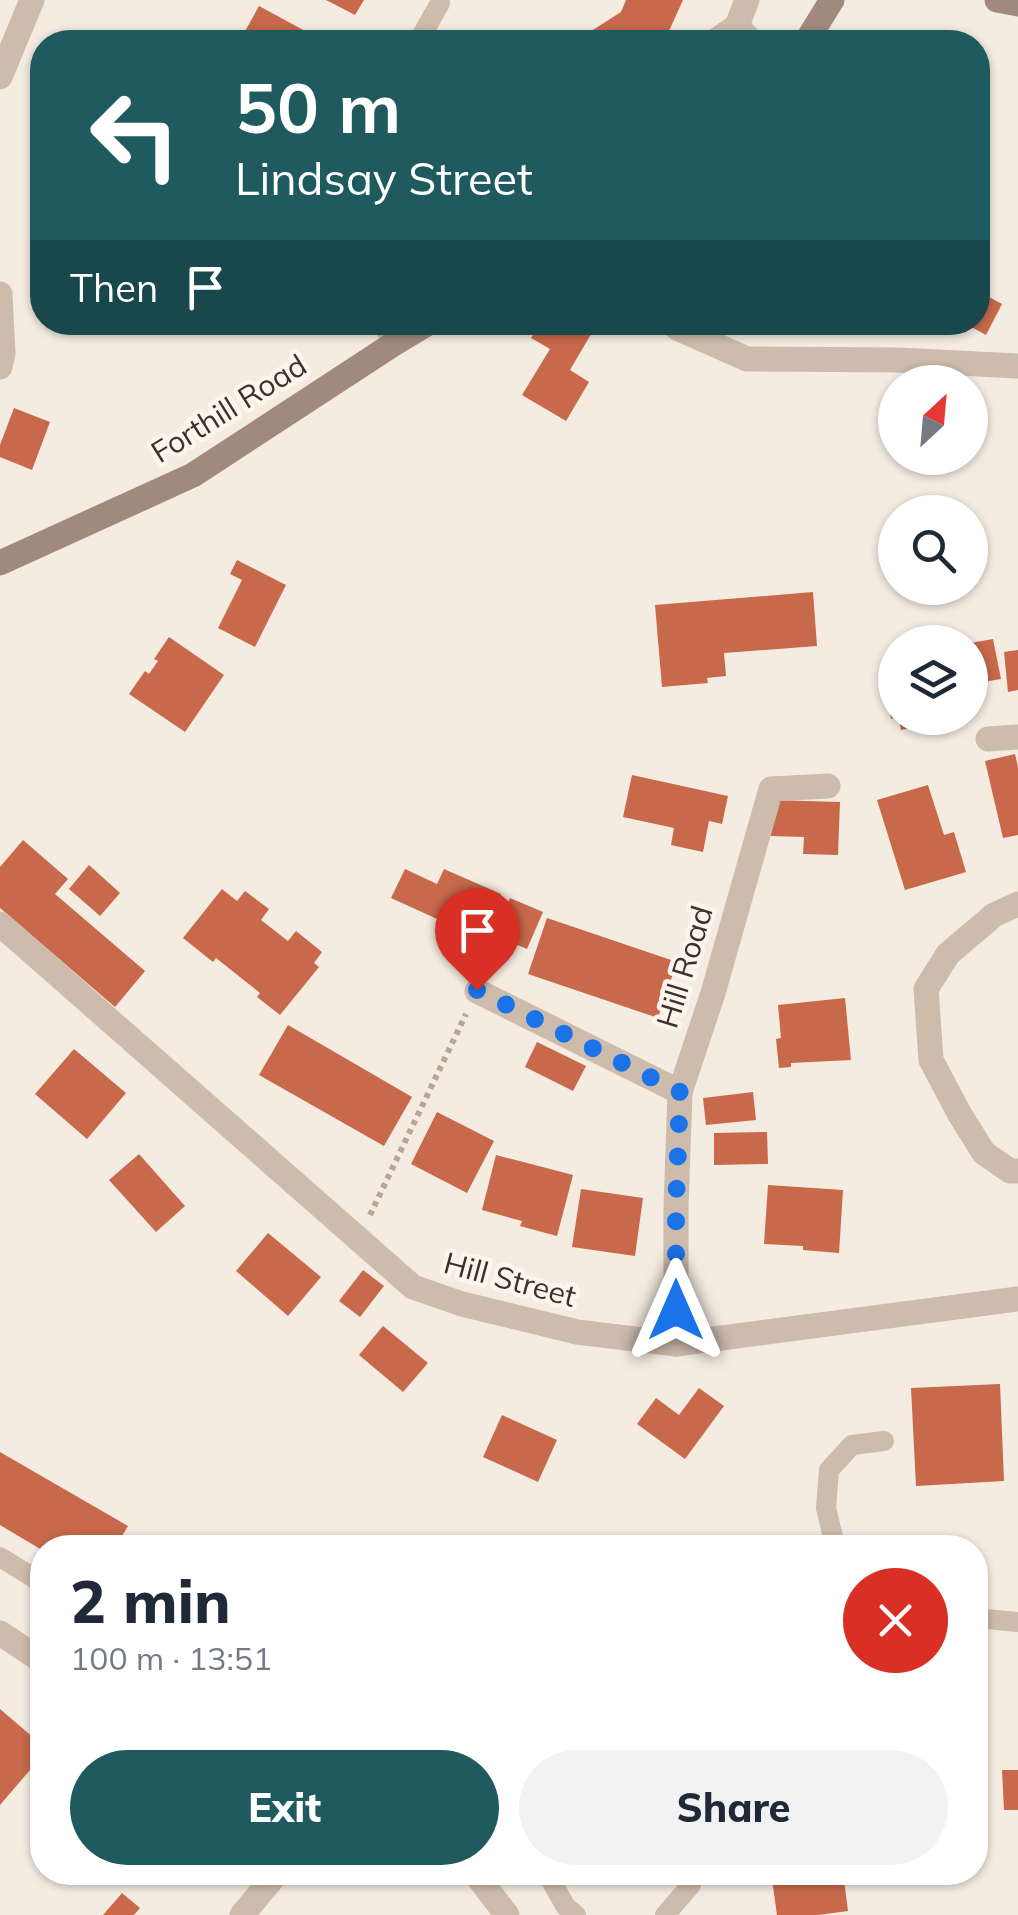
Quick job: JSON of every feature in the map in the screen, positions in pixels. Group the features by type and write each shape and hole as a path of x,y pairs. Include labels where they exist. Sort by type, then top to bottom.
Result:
{"street":[{"path":"0,77 32,0"},
{"path":"745,30 748,0"},
{"path":"813,30 832,0"},
{"path":"997,0 1018,4"},
{"path":"0,294 1,357"},
{"name":"Forthill Road","path":"0,563 193,475 384,335"},
{"path":"692,335 747,360 898,360 1018,366"},
{"path":"988,739 1018,737"},
{"name":"Hill Road","path":"676,1344 680,1092 771,789 828,786"},
{"path":"1018,904 994,915 948,954 926,989 932,1060 984,1153 1010,1171 1018,1171"},
{"name":"Hill Street","path":"0,924 413,1288 576,1332 676,1344 1018,1299"},
{"path":"477,990 680,1092"},
{"path":"0,1633 30,1652"},
{"path":"242,1915 267,1885"},
{"path":"484,1885 507,1915"}],"lane":[{"path":"425,30 440,3"},
{"path":"833,1535 826,1508 828,1470 852,1445 884,1441"},
{"path":"0,1558 30,1575"},
{"path":"988,1619 1018,1622"},
{"path":"553,1885 566,1908 576,1915"},
{"path":"665,1915 691,1885"}],"path":[{"path":"358,1241 477,990"}],"building":[{"path":"326,0 364,0 355,15"},
{"path":"626,0 683,0 669,30 593,30 621,12"},
{"path":"259,6 303,30 246,30"},
{"path":"990,298 1002,304 990,327"},
{"path":"591,335 570,370 589,382 566,421 522,395 550,349 531,338"},
{"path":"14,408 50,422 32,470 0,457 0,445"},
{"path":"237,560 286,585 255,647 218,628 242,580 230,574"},
{"path":"813,592 817,646 724,653 726,676 707,678 708,683 662,687 655,605"},
{"path":"169,637 224,675 185,732 129,694 145,671 149,674"},
{"path":"993,639 1001,679 988,681 988,640"},
{"path":"1018,650 1018,690 1008,692 1004,652"},
{"path":"1015,754 1018,835 1003,838 985,761"},
{"path":"632,775 728,796 722,824 709,821 703,852 671,845 674,828 623,817"},
{"path":"928,785 944,835 954,832 966,872 905,890 877,800"},
{"path":"773,800 840,802 838,855 803,854 804,837 771,836"},
{"path":"23,840 68,879 55,894 145,971 115,1007 0,908 0,867"},
{"path":"89,865 120,893 100,916 69,889"},
{"path":"405,869 437,884 444,869 501,894 481,939 391,898"},
{"path":"222,889 237,901 245,891 269,909 261,920 288,941 296,931 322,952 314,963 319,967 280,1015 257,997 260,993 216,958 213,962 183,938"},
{"path":"510,898 543,912 527,949 494,935"},
{"path":"547,918 677,962 658,1018 528,974"},
{"path":"845,998 851,1060 791,1063 791,1067 779,1068 778,1005"},
{"path":"288,1025 412,1097 384,1146 259,1075"},
{"path":"537,1042 586,1066 573,1091 525,1067"},
{"path":"74,1049 126,1093 87,1139 35,1094"},
{"path":"753,1092 756,1120 706,1125 703,1098"},
{"path":"437,1112 494,1141 467,1193 411,1164"},
{"path":"767,1132 768,1164 714,1165 714,1133"},
{"path":"139,1154 185,1206 156,1232 109,1180"},
{"path":"496,1155 573,1175 557,1236 482,1210"},
{"path":"768,1185 843,1190 839,1253 764,1244"},
{"path":"581,1189 643,1198 635,1256 572,1247"},
{"path":"268,1233 321,1277 288,1316 236,1271"},
{"path":"363,1270 384,1286 360,1317 339,1301"},
{"path":"383,1326 428,1363 403,1392 359,1355"},
{"path":"1000,1384 1004,1481 916,1486 911,1388"},
{"path":"699,1388 724,1406 685,1459 637,1424 656,1398 679,1415"},
{"path":"502,1415 557,1440 538,1482 483,1457"},
{"path":"0,1452 128,1526 123,1535 30,1535 30,1543 0,1525"},
{"path":"0,1709 30,1735 30,1770 0,1805"},
{"path":"1002,1770 1018,1770 1018,1810 1004,1810"},
{"path":"773,1885 845,1885 848,1911 777,1915"},
{"path":"122,1893 140,1908 134,1915 103,1915"}],"route":[{"path":"477,990 680,1092 676,1310"}]}
